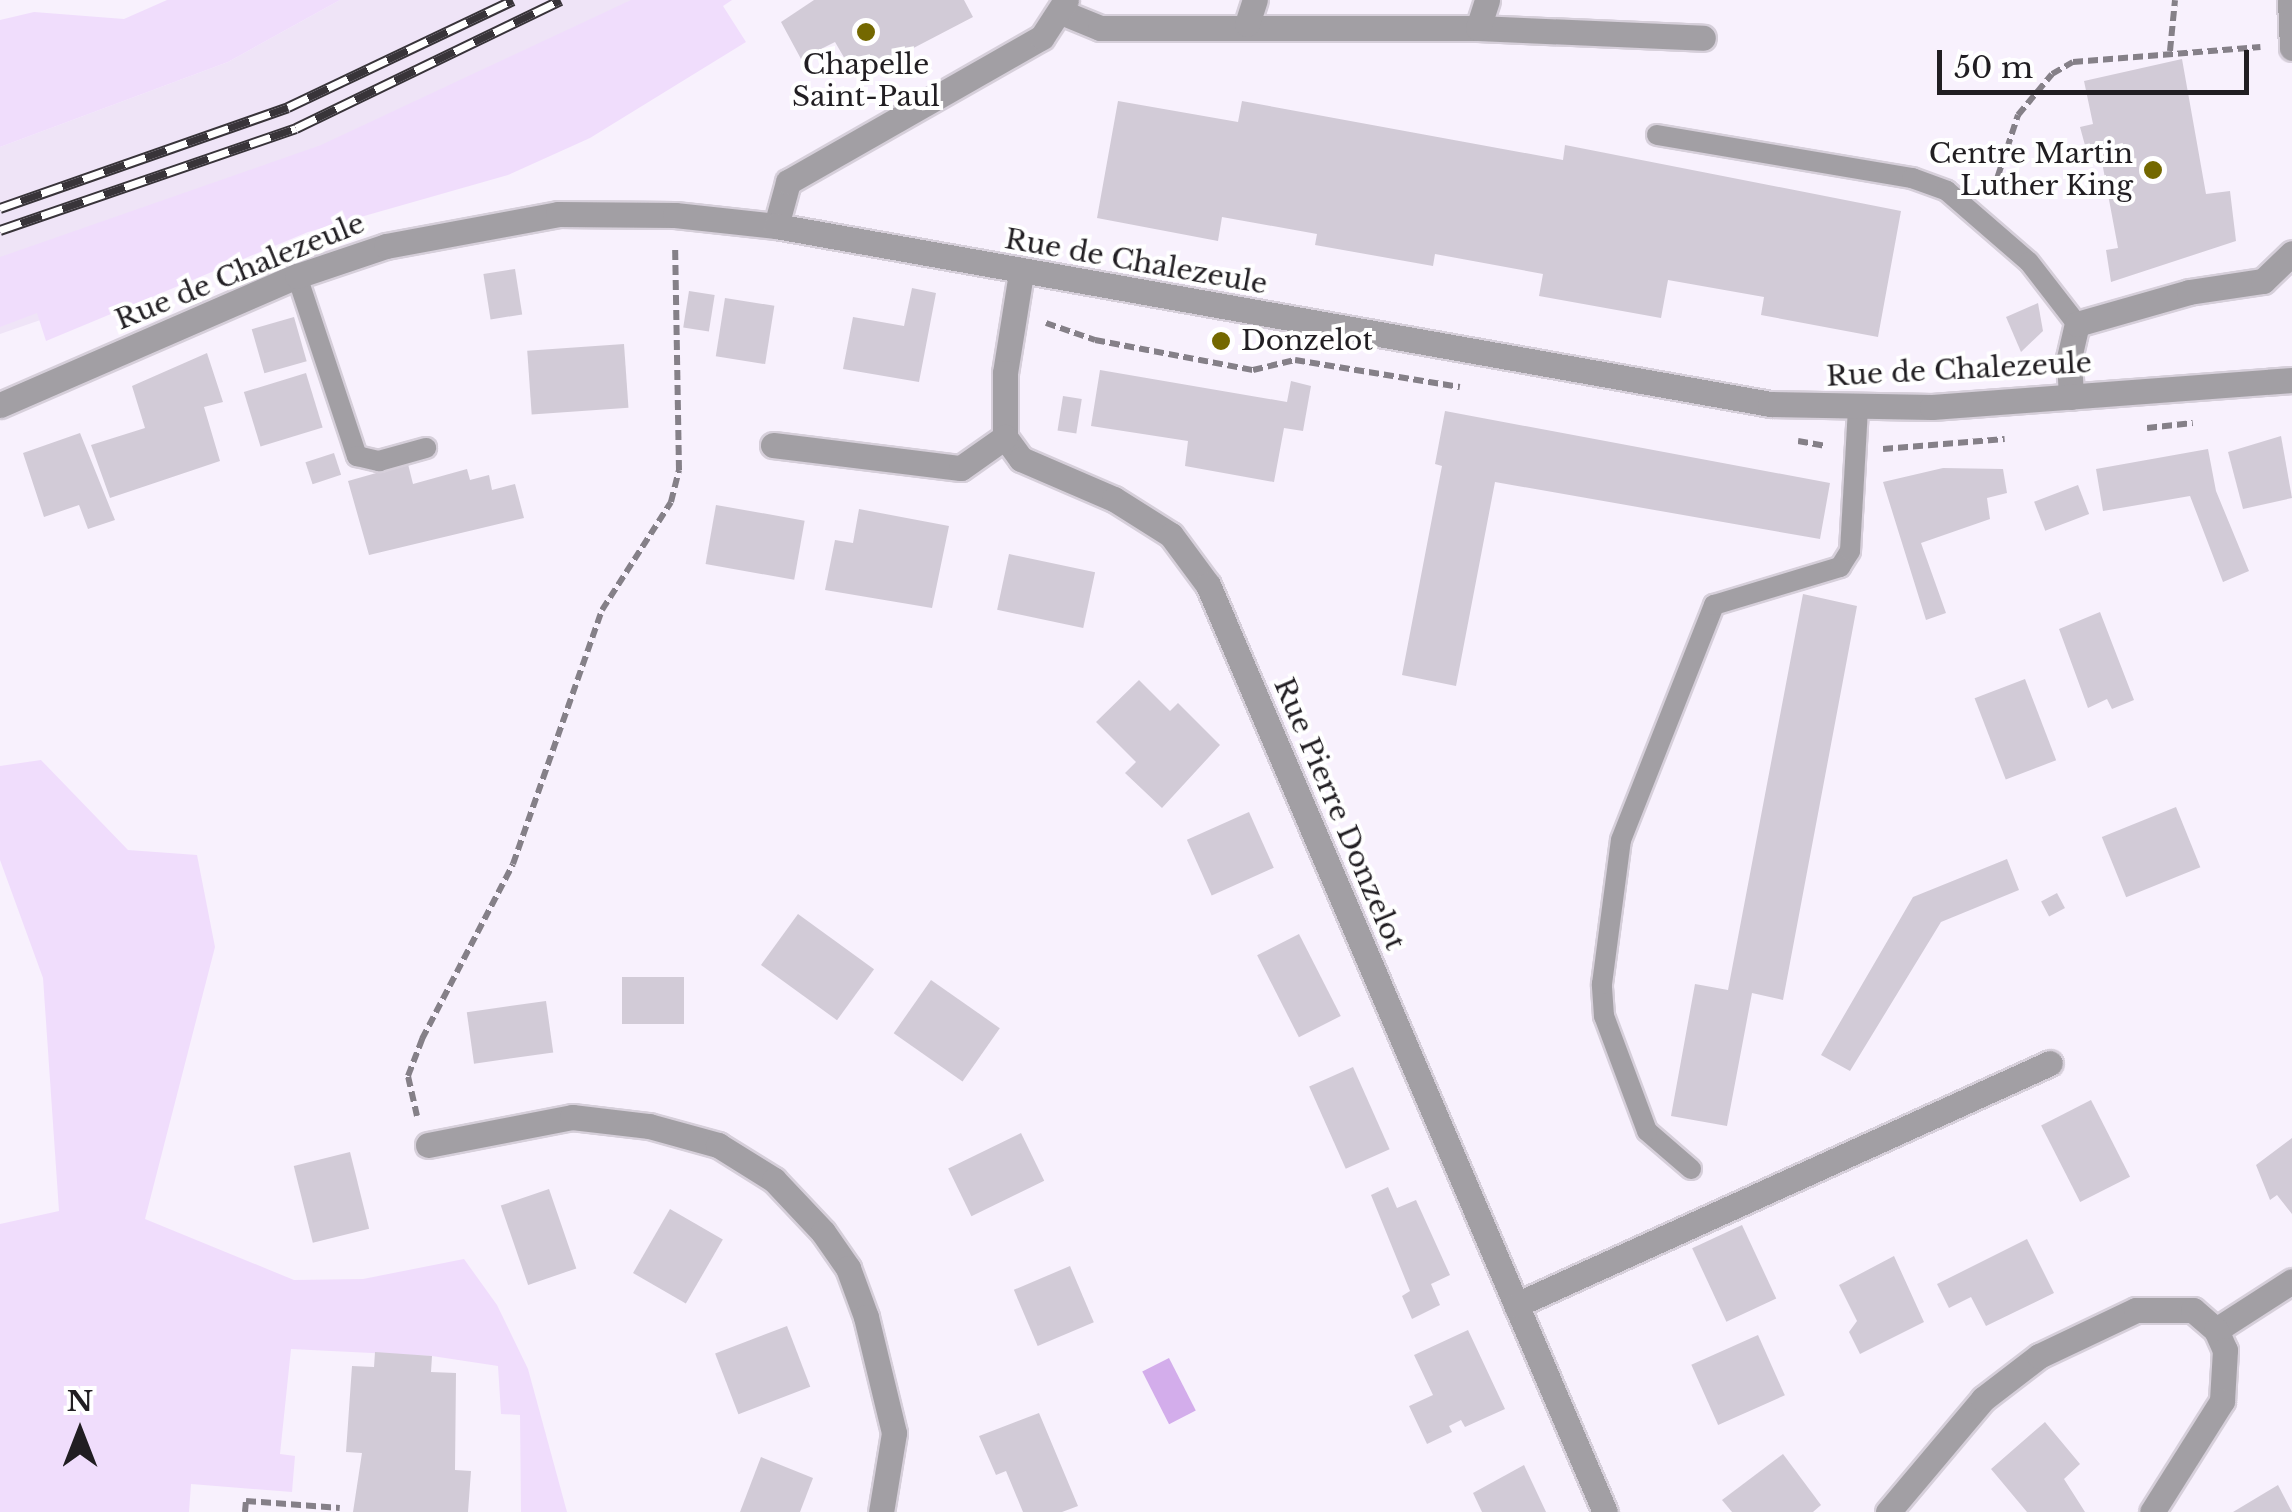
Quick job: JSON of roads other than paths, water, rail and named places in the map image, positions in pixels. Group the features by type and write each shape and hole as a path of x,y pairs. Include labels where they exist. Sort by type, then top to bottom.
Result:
{"street":[{"path":"1478,28 1487,0"},
{"path":"2282,47 2290,0"},
{"path":"776,226 788,182 1042,37 1064,6 1100,28 1251,12 1703,38"},
{"name":"Rue de Chalezeule","path":"0,404 296,276 386,246 525,220 674,215 776,226 1021,273 1770,404 1858,410 2292,380"},
{"path":"2071,397 2068,358 2076,324 2190,292 2264,281 2292,253"},
{"path":"773,445 962,468 1005,437 1004,373 1021,273"},
{"name":"Rue Pierre Donzelot","path":"1005,437 1021,459 1114,499 1171,535 1208,586 1605,1512"},
{"path":"1516,1305 2050,1063"},
{"path":"428,1145 572,1117 650,1126 718,1144 774,1180 824,1232 848,1268 866,1316 894,1433 882,1512"},
{"path":"2216,1330 2292,1281"},
{"path":"1888,1512 1983,1400 2039,1356 2136,1310 2193,1310 2216,1330 2224,1350 2222,1401 2152,1512"}],"lane":[{"path":"1657,135 1912,178 1947,190 1980,213 2029,262 2076,324"},
{"path":"296,276 357,456 379,462 426,448"},
{"path":"1690,1169 1646,1130 1604,1016 1602,984 1621,840 1714,605 1840,567 1850,550 1858,410"}],"railway":[{"path":"0,208 288,107 513,0"},
{"path":"0,230 296,128 561,0"}],"place":[{"name":"Chapelle Saint-Paul","path":"866,32"},
{"name":"Centre Martin Luther King","path":"2153,170"},
{"name":"Donzelot","path":"1221,341"}]}
